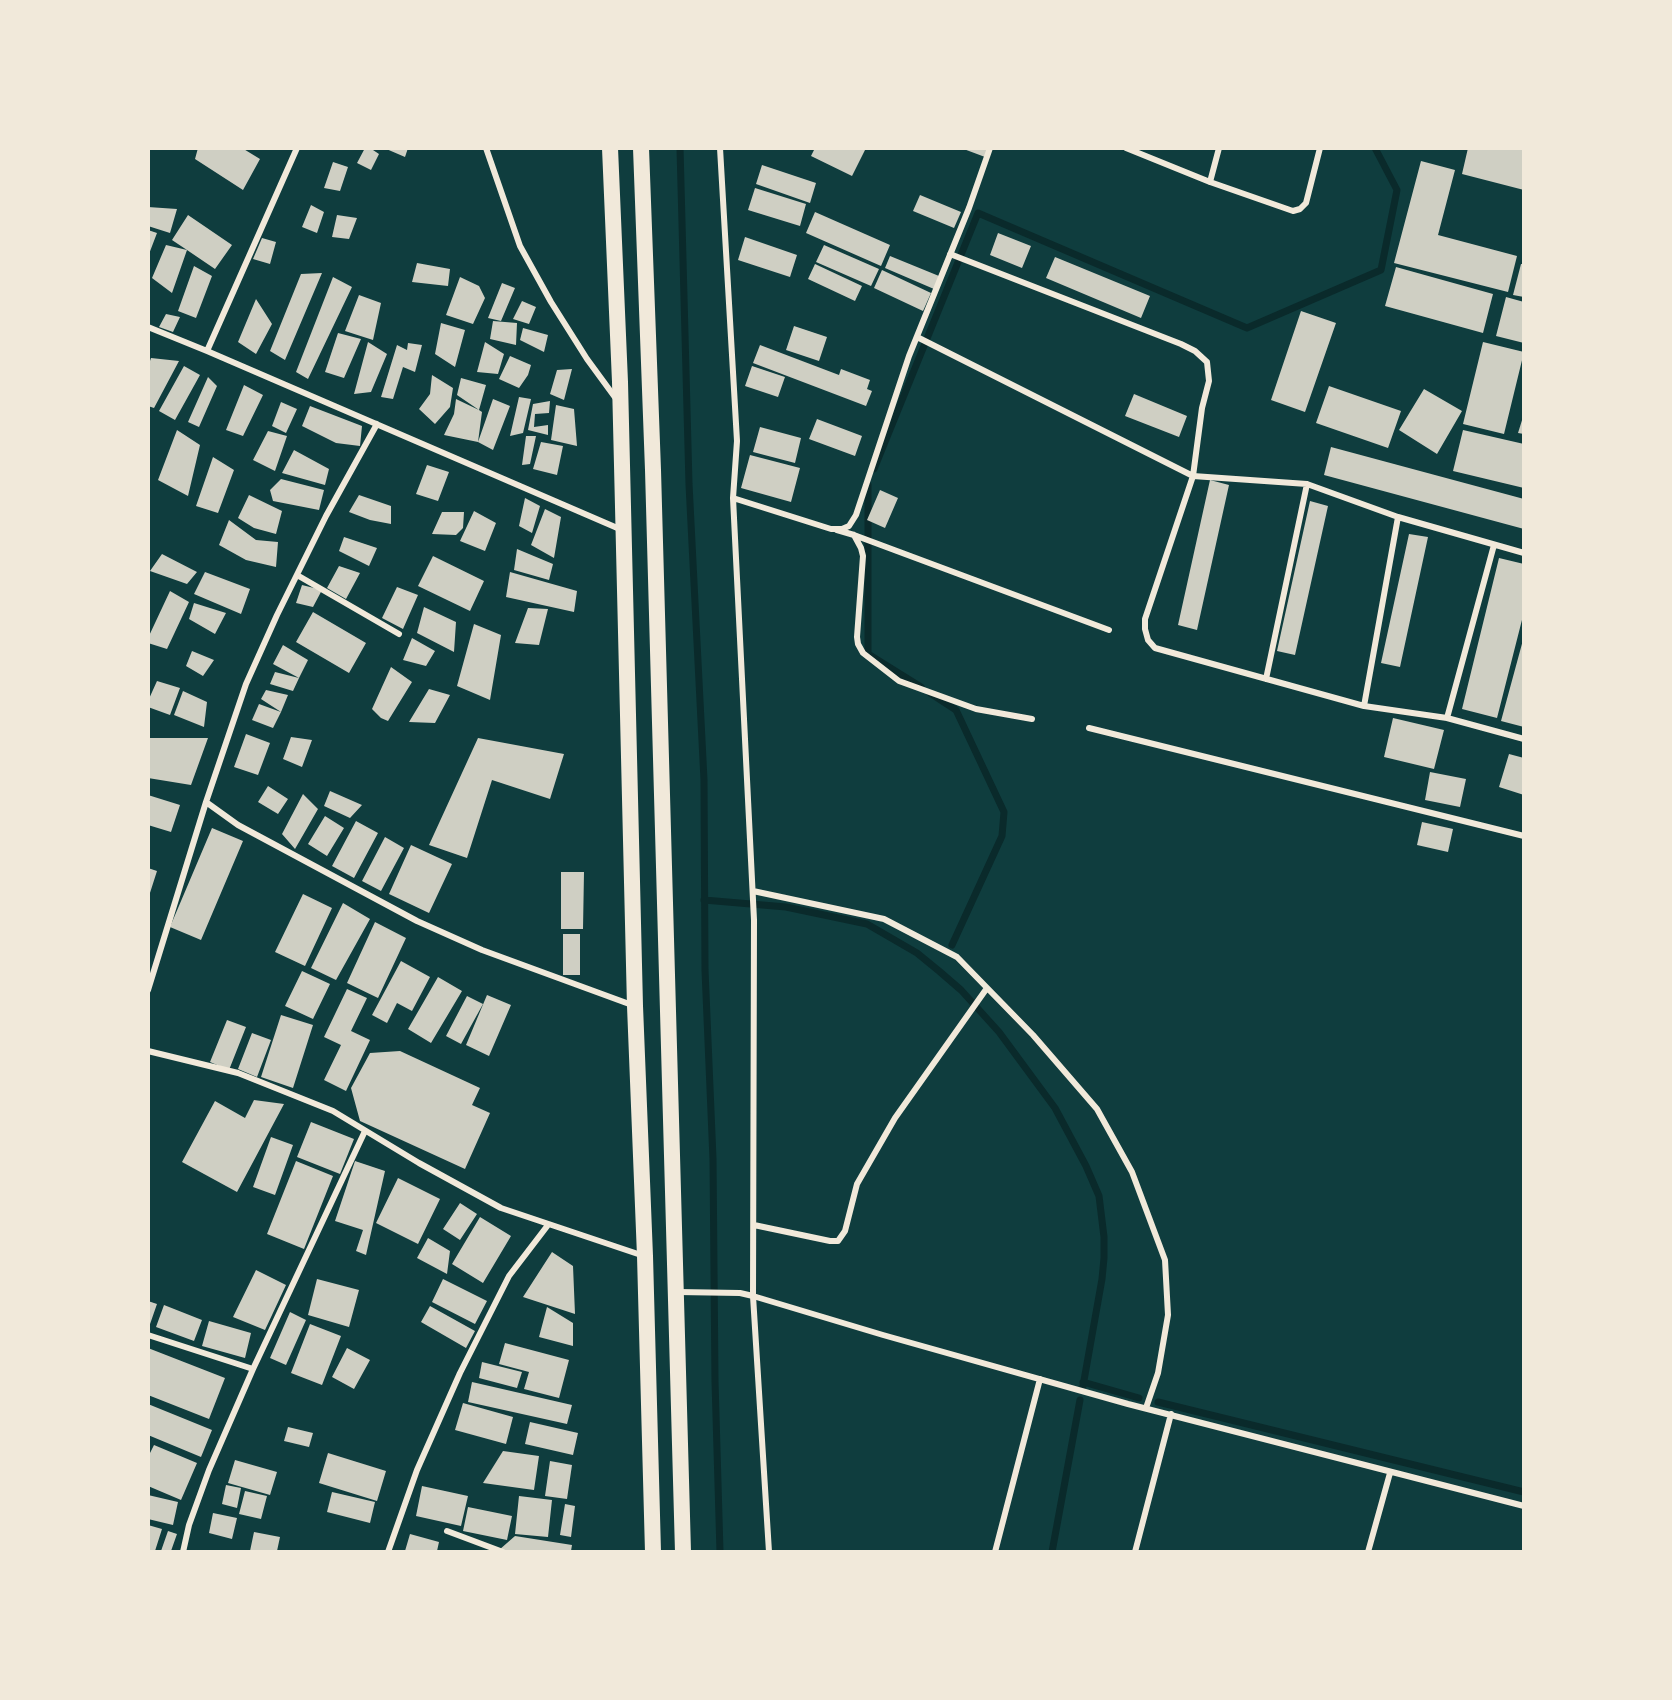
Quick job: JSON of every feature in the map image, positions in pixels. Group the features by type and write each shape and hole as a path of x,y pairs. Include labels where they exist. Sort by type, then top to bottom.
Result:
{"highway":[{"path":"610,148 621,405 635,1006 653,1551"},
{"path":"641,148 653,470 683,1551"}],"street":[{"path":"207,351 297,148"},
{"path":"486,148 520,246 551,302 587,359 621,405"},
{"path":"720,148 736,441 733,498 754,920 753,1296 769,1551"},
{"path":"831,529 842,529 849,526 856,515 917,337 990,148"},
{"path":"1210,182 1219,148"},
{"path":"1126,149 1293,211 1300,209 1306,203 1320,148"},
{"path":"950,254 1170,339 1196,351 1206,362 1209,381 1202,408 1193,476 1145,619 1148,640 1155,648 1364,706 1447,718 1524,739"},
{"path":"148,327 623,530"},
{"path":"917,337 1193,476 1307,484 1398,517 1524,553"},
{"path":"148,990 206,802 246,684 326,516 377,424"},
{"path":"1266,679 1307,484"},
{"path":"733,498 854,535 1109,630"},
{"path":"1364,706 1398,517"},
{"path":"854,535 863,556 857,636 863,653 899,681 976,709 1032,718"},
{"path":"1447,718 1494,545"},
{"path":"297,575 399,634"},
{"path":"1089,728 1524,836"},
{"path":"206,802 238,825 417,921 482,950 635,1006"},
{"path":"753,894 884,919 957,957 1033,1035 1097,1109 1132,1172 1165,1260 1168,1315 1158,1373 1146,1408"},
{"path":"754,1225 838,1241 845,1231 857,1184 895,1118 987,988"},
{"path":"148,1051 238,1073 333,1111 501,1208 645,1256"},
{"path":"183,1551 189,1525 209,1470 253,1369 365,1131"},
{"path":"388,1551 417,1470 460,1373 509,1276 548,1225"},
{"path":"675,1292 740,1293 753,1296 1040,1380 1390,1473 1524,1506"},
{"path":"148,1335 253,1369"},
{"path":"995,1551 1040,1380"},
{"path":"1136,1551 1171,1414"},
{"path":"1368,1551 1390,1473"},
{"path":"447,1531 503,1551"}],"building":[{"path":"198,148 242,148 260,159 243,190 195,159"},
{"path":"365,148 370,148 379,154 371,170 357,163"},
{"path":"384,148 408,148 405,157"},
{"path":"815,148 866,148 852,176 811,156"},
{"path":"961,148 988,148 985,157"},
{"path":"1468,148 1524,148 1524,190 1462,174"},
{"path":"1421,161 1455,170 1438,235 1517,256 1508,292 1394,263"},
{"path":"333,162 348,167 340,191 324,188"},
{"path":"762,165 816,183 810,203 756,184"},
{"path":"755,188 806,204 800,226 748,210"},
{"path":"920,195 961,212 954,228 913,211"},
{"path":"311,205 324,212 317,233 302,227"},
{"path":"148,207 177,209 170,233 148,226"},
{"path":"815,212 890,245 881,266 806,233"},
{"path":"188,215 232,245 215,269 172,240"},
{"path":"337,215 357,218 349,239 332,237"},
{"path":"148,230 157,233 149,254 148,254"},
{"path":"998,233 1031,246 1022,268 990,255"},
{"path":"745,237 797,255 790,277 738,260"},
{"path":"262,238 276,242 270,264 253,259"},
{"path":"166,245 187,250 172,293 152,278"},
{"path":"824,245 879,269 871,286 816,262"},
{"path":"890,256 939,276 934,289 885,268"},
{"path":"1055,257 1150,296 1141,318 1046,278"},
{"path":"417,263 450,269 448,286 412,282"},
{"path":"815,264 862,286 855,301 808,279"},
{"path":"1521,264 1524,264 1524,297 1513,295"},
{"path":"194,266 212,276 196,318 178,311"},
{"path":"1396,267 1493,294 1483,333 1385,306"},
{"path":"882,270 931,293 923,311 874,288"},
{"path":"322,273 285,360 270,351 301,274"},
{"path":"333,277 352,287 308,379 296,372"},
{"path":"460,277 479,286 485,298 473,324 446,315"},
{"path":"502,283 515,288 501,321 488,318"},
{"path":"359,295 381,303 373,340 345,331"},
{"path":"1506,297 1524,302 1524,343 1496,336"},
{"path":"256,299 272,324 256,354 238,342"},
{"path":"522,301 536,307 529,324 513,319"},
{"path":"1301,311 1336,323 1305,412 1271,400"},
{"path":"166,314 180,317 173,332 159,327"},
{"path":"493,321 517,323 516,345 490,339"},
{"path":"441,323 465,330 455,367 435,354"},
{"path":"794,326 827,337 819,361 786,350"},
{"path":"523,328 548,335 544,352 520,340"},
{"path":"338,333 361,339 344,378 325,372"},
{"path":"368,342 387,354 371,392 354,394"},
{"path":"485,342 504,354 498,374 477,372"},
{"path":"1483,342 1524,352 1504,434 1463,424"},
{"path":"408,343 422,345 415,372 403,367 393,399 381,397 397,345 407,350"},
{"path":"760,345 839,375 841,369 870,380 867,389 872,391 866,406 753,363"},
{"path":"510,356 531,365 528,375 519,388 499,379"},
{"path":"151,358 179,361 154,408 148,406 148,367"},
{"path":"184,366 200,375 175,420 159,411"},
{"path":"752,366 785,377 778,397 745,386"},
{"path":"572,369 564,400 550,394 557,370"},
{"path":"432,375 453,388 450,407 435,424 419,409 430,394"},
{"path":"208,377 217,386 199,427 188,422"},
{"path":"461,378 486,385 479,410 457,395"},
{"path":"244,385 263,395 243,436 226,430"},
{"path":"1329,386 1401,411 1388,448 1316,423"},
{"path":"1424,389 1462,411 1437,454 1399,430"},
{"path":"1134,394 1187,416 1179,437 1125,416"},
{"path":"519,397 531,399 523,433 510,436"},
{"path":"456,399 482,412 478,442 444,435 454,414"},
{"path":"493,399 510,406 493,450 478,442"},
{"path":"550,401 549,413 535,414 534,427 548,425 548,435 528,430 533,404"},
{"path":"281,402 297,409 286,433 272,426"},
{"path":"556,405 574,409 577,446 551,440"},
{"path":"310,406 362,426 360,446 336,443 302,426"},
{"path":"1524,417 1524,434 1518,433"},
{"path":"817,419 862,436 855,456 809,439"},
{"path":"760,427 801,438 795,463 753,452"},
{"path":"177,430 200,445 188,496 158,480"},
{"path":"1463,430 1524,444 1524,488 1453,471"},
{"path":"268,431 287,436 275,471 253,460"},
{"path":"526,436 536,436 530,464 522,465"},
{"path":"541,442 563,446 557,475 533,469"},
{"path":"1331,447 1524,499 1524,529 1324,475"},
{"path":"294,450 329,469 325,485 282,473"},
{"path":"750,455 800,468 791,502 741,488"},
{"path":"213,457 234,470 218,513 196,506"},
{"path":"427,465 449,472 438,501 416,494"},
{"path":"281,479 324,490 319,510 273,501 270,490"},
{"path":"1210,480 1229,485 1197,630 1178,625"},
{"path":"880,490 898,498 885,528 867,520"},
{"path":"249,495 282,511 276,534 254,528 238,518"},
{"path":"359,495 391,506 391,524 370,520 349,512"},
{"path":"525,498 540,506 532,533 519,526"},
{"path":"1310,501 1328,506 1295,655 1277,651"},
{"path":"545,509 561,517 554,558 531,545"},
{"path":"474,511 496,523 485,551 460,541"},
{"path":"442,512 464,512 463,528 456,535 432,534"},
{"path":"229,520 256,540 278,542 276,567 246,560 219,545"},
{"path":"1409,534 1428,537 1400,667 1381,663"},
{"path":"344,537 377,548 369,566 339,551"},
{"path":"517,549 553,564 549,580 514,570"},
{"path":"162,554 197,572 187,584 150,571"},
{"path":"433,556 484,581 470,611 418,586"},
{"path":"1499,558 1524,564 1524,612 1497,718 1462,709"},
{"path":"339,566 360,573 346,599 327,588"},
{"path":"205,572 250,589 241,614 194,594"},
{"path":"510,572 577,591 574,612 506,597"},
{"path":"302,585 322,590 313,607 296,603"},
{"path":"397,587 418,595 403,629 382,618"},
{"path":"170,591 189,602 167,649 148,643 148,638"},
{"path":"194,603 226,613 215,634 189,619"},
{"path":"424,607 456,622 454,652 417,633"},
{"path":"528,608 548,609 539,645 515,643"},
{"path":"313,612 366,643 349,673 296,642"},
{"path":"474,624 501,635 490,700 457,686"},
{"path":"412,638 435,651 426,666 403,660"},
{"path":"1524,640 1524,727 1501,721"},
{"path":"283,645 308,660 299,678 273,664"},
{"path":"192,651 214,660 203,676 186,666"},
{"path":"391,667 412,682 388,721 372,709"},
{"path":"275,672 299,678 293,691 270,684"},
{"path":"157,681 180,688 170,715 148,707 148,701"},
{"path":"429,689 450,695 435,723 409,722"},
{"path":"266,690 288,695 281,712 261,699"},
{"path":"183,691 207,702 204,727 174,715"},
{"path":"259,704 281,712 273,728 252,720"},
{"path":"1393,718 1444,730 1434,769 1384,757"},
{"path":"246,734 270,743 258,775 234,767"},
{"path":"291,737 312,740 302,767 283,759"},
{"path":"148,738 208,738 191,785 148,778"},
{"path":"478,738 564,754 550,799 492,780 467,858 429,845"},
{"path":"1509,754 1524,758 1524,795 1499,787"},
{"path":"1430,772 1466,779 1460,807 1425,800"},
{"path":"268,786 288,799 278,814 258,802"},
{"path":"330,791 362,805 350,818 324,806"},
{"path":"303,794 318,809 295,849 282,834"},
{"path":"148,795 180,805 171,832 148,825"},
{"path":"325,816 344,828 327,856 308,844"},
{"path":"356,821 378,833 354,878 332,866"},
{"path":"1422,822 1453,829 1448,852 1417,845"},
{"path":"212,828 243,841 201,940 170,927"},
{"path":"385,837 404,848 381,891 362,881"},
{"path":"411,845 452,864 429,913 389,894"},
{"path":"148,868 157,871 149,896 148,896"},
{"path":"561,872 584,872 583,929 561,929"},
{"path":"303,894 332,908 305,966 275,952"},
{"path":"343,903 370,919 336,980 311,968"},
{"path":"375,922 406,938 378,998 347,983"},
{"path":"563,934 580,934 580,975 563,975"},
{"path":"401,961 430,977 412,1011 397,1003 387,1023 372,1015"},
{"path":"302,971 330,984 313,1019 285,1006"},
{"path":"438,977 462,991 431,1043 408,1029"},
{"path":"347,989 367,998 351,1031 370,1040 346,1091 324,1080 341,1045 324,1037"},
{"path":"487,995 511,1005 489,1056 466,1045"},
{"path":"467,996 483,1004 461,1044 446,1036"},
{"path":"281,1015 313,1025 293,1088 261,1077"},
{"path":"227,1020 246,1027 229,1070 210,1062"},
{"path":"252,1033 271,1040 257,1077 238,1069"},
{"path":"400,1051 480,1088 472,1105 490,1113 465,1169 360,1121 351,1088 370,1053"},
{"path":"254,1100 284,1104 237,1192 182,1162 215,1101 245,1118"},
{"path":"311,1122 354,1139 340,1174 297,1157"},
{"path":"271,1137 293,1145 275,1195 253,1187"},
{"path":"296,1161 333,1176 304,1249 267,1234"},
{"path":"355,1161 385,1171 366,1255 356,1251 363,1230 335,1221"},
{"path":"398,1178 440,1199 418,1244 376,1223"},
{"path":"460,1203 477,1214 460,1240 443,1229"},
{"path":"480,1217 511,1236 483,1283 452,1264"},
{"path":"428,1238 450,1251 447,1274 417,1258"},
{"path":"552,1252 573,1266 575,1314 523,1297"},
{"path":"256,1270 286,1285 265,1330 233,1317"},
{"path":"317,1279 359,1290 349,1327 308,1315"},
{"path":"443,1279 487,1301 475,1324 432,1302"},
{"path":"148,1301 157,1304 149,1327 148,1327"},
{"path":"164,1305 202,1320 194,1341 156,1327"},
{"path":"430,1306 475,1331 466,1348 421,1322"},
{"path":"547,1307 573,1323 573,1346 539,1337"},
{"path":"290,1312 306,1320 286,1365 270,1358"},
{"path":"209,1321 251,1333 245,1358 202,1346"},
{"path":"310,1324 341,1336 322,1385 291,1373"},
{"path":"505,1343 569,1360 559,1398 524,1389 529,1372 499,1364"},
{"path":"148,1348 225,1378 209,1419 148,1395"},
{"path":"347,1348 370,1360 354,1389 332,1377"},
{"path":"482,1362 522,1372 517,1388 479,1378"},
{"path":"472,1382 572,1405 567,1424 468,1402"},
{"path":"463,1403 513,1417 506,1444 455,1430"},
{"path":"148,1404 212,1430 201,1457 148,1435"},
{"path":"530,1422 578,1433 573,1455 525,1444"},
{"path":"288,1427 313,1433 309,1447 284,1441"},
{"path":"154,1445 197,1463 181,1500 148,1486 148,1457"},
{"path":"503,1451 539,1456 534,1490 483,1483"},
{"path":"328,1453 386,1471 377,1501 319,1483"},
{"path":"235,1460 277,1472 270,1495 228,1483"},
{"path":"550,1461 572,1465 567,1499 545,1496"},
{"path":"226,1485 241,1488 237,1508 222,1504"},
{"path":"422,1486 468,1496 461,1526 416,1516"},
{"path":"245,1491 267,1496 261,1519 239,1514"},
{"path":"332,1492 375,1502 370,1523 327,1512"},
{"path":"148,1495 178,1502 173,1525 148,1519"},
{"path":"519,1496 552,1500 548,1537 515,1534"},
{"path":"565,1504 575,1506 571,1537 560,1535"},
{"path":"468,1507 512,1516 507,1540 463,1531"},
{"path":"213,1513 237,1518 232,1539 209,1533"},
{"path":"148,1525 162,1529 155,1551 148,1551"},
{"path":"168,1531 177,1534 171,1551 161,1551"},
{"path":"254,1532 280,1537 277,1551 250,1551"},
{"path":"410,1534 439,1542 437,1551 405,1551"},
{"path":"515,1536 572,1545 571,1551 499,1550"}],"waterway":[{"path":"680,148 689,484 704,780 705,970 713,1159 715,1381 720,1552"},
{"path":"874,469 978,213 1247,328 1381,270 1397,190 1375,148"},
{"path":"868,485 868,654 921,687"},
{"path":"930,693 956,710 1004,812 1002,836 952,945"},
{"path":"704,900 786,907 867,924 917,953 961,990 999,1032 1055,1108 1099,1196 1104,1258 1083,1386"},
{"path":"1083,1382 1139,1398"},
{"path":"1052,1552 1080,1400"},
{"path":"1158,1402 1524,1492"}]}
